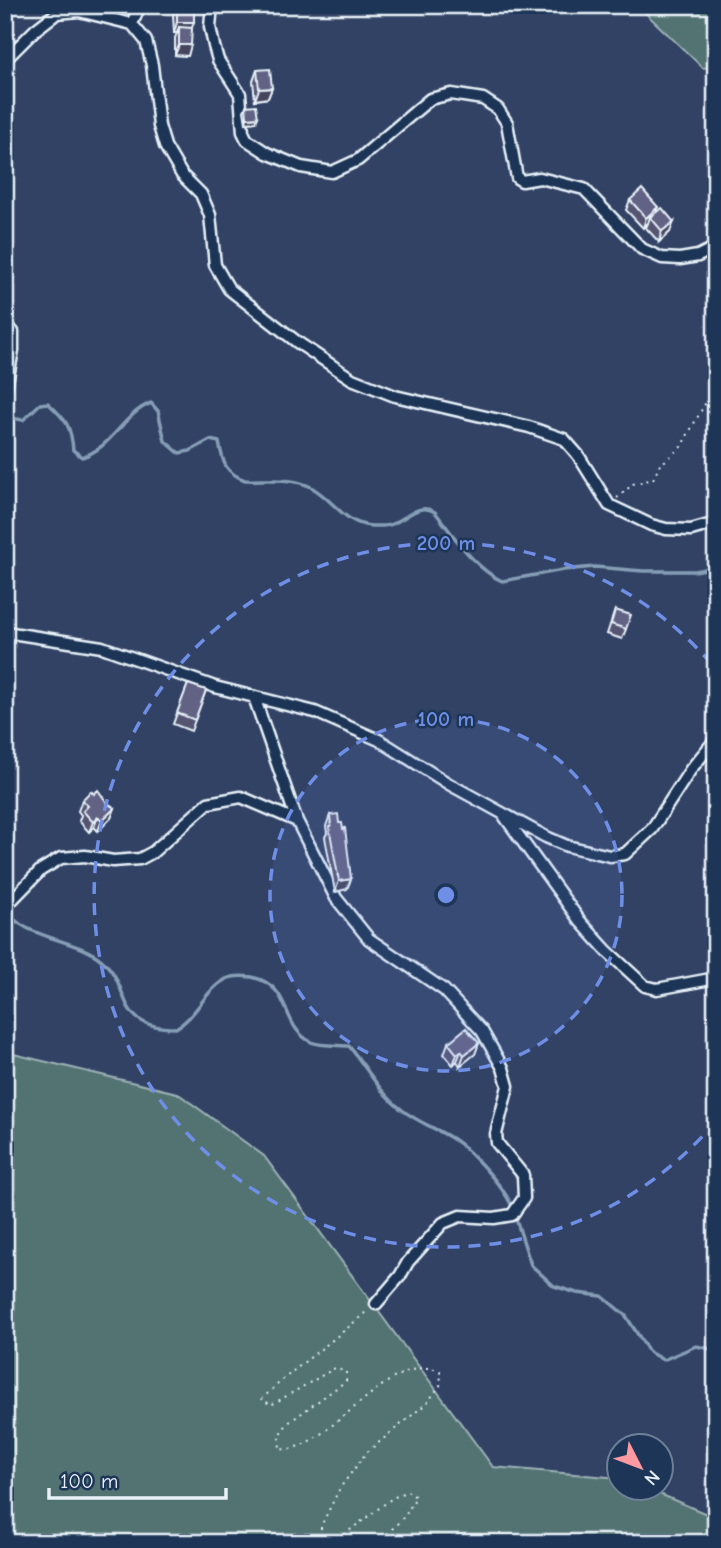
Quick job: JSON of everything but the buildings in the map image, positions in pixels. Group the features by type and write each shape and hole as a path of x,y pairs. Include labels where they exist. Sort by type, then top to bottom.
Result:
{"street":[{"path":"132,24 140,5"},
{"path":"212,5 210,27 214,46 218,60 240,94 243,132 247,140 267,153 301,167 332,172 358,160 430,99 451,94 483,99 498,109 507,123 517,178 522,181 540,178 584,189 642,249 662,258 698,256 716,247"},
{"path":"5,60 35,30 57,13 79,11 132,24 146,41 152,65 159,126 165,146 182,175 201,194 210,215 215,265 229,289 297,342 352,379 395,396 529,426 564,439 578,455 609,505 651,525 666,529 691,530 716,523"},
{"path":"5,326 13,332 5,393"},
{"path":"5,632 102,648 215,687 315,712 379,740 449,784 567,846 610,856 625,854 652,829 691,769 716,739"},
{"path":"254,697 297,821 336,898 369,939 444,990 482,1031 503,1068 508,1086 496,1134 497,1143 523,1175 524,1198 512,1215 494,1218 460,1216 443,1223 408,1262 400,1276 376,1304"},
{"path":"5,907 41,870 61,858 85,856 113,862 140,859 153,852 208,803 241,797 297,821"},
{"path":"503,813 580,921 607,951 645,986 657,989 716,978"}],"path":[{"path":"609,505 633,484 653,479 660,465 681,447 716,384"},
{"path":"321,1543 321,1526 340,1488 366,1453 427,1403 441,1384 440,1371 430,1367 404,1371 313,1438 288,1450 280,1448 279,1435 288,1423 345,1381 346,1372 335,1368 271,1405 261,1399 376,1304"},
{"path":"333,1543 391,1499 407,1491 416,1497 405,1516 379,1543"}],"green space":[{"path":"637,5 716,5 716,66 703,68"},
{"path":"5,1052 177,1093 264,1156 493,1467 606,1477 606,1502 676,1501 716,1518 716,1543 5,1543"}],"waterway":[{"path":"5,417 23,420 40,404 48,403 66,423 73,450 82,457 110,439 133,415 151,403 158,411 165,441 179,453 190,451 210,440 219,442 226,466 238,477 245,480 302,483 361,524 387,526 413,512 429,509 435,512 482,568 502,581 595,567 643,571 695,571 716,567"},
{"path":"5,786 8,791 5,821"},
{"path":"6,909 23,926 76,946 99,958 117,980 132,1013 141,1021 155,1026 176,1028 226,979 252,977 265,982 281,997 301,1035 315,1043 349,1046 393,1102 413,1118 453,1139 478,1161 496,1181 513,1209"},
{"path":"515,1216 531,1265 554,1286 577,1293 602,1296 626,1316 649,1352 663,1360 696,1346 716,1350"}]}
